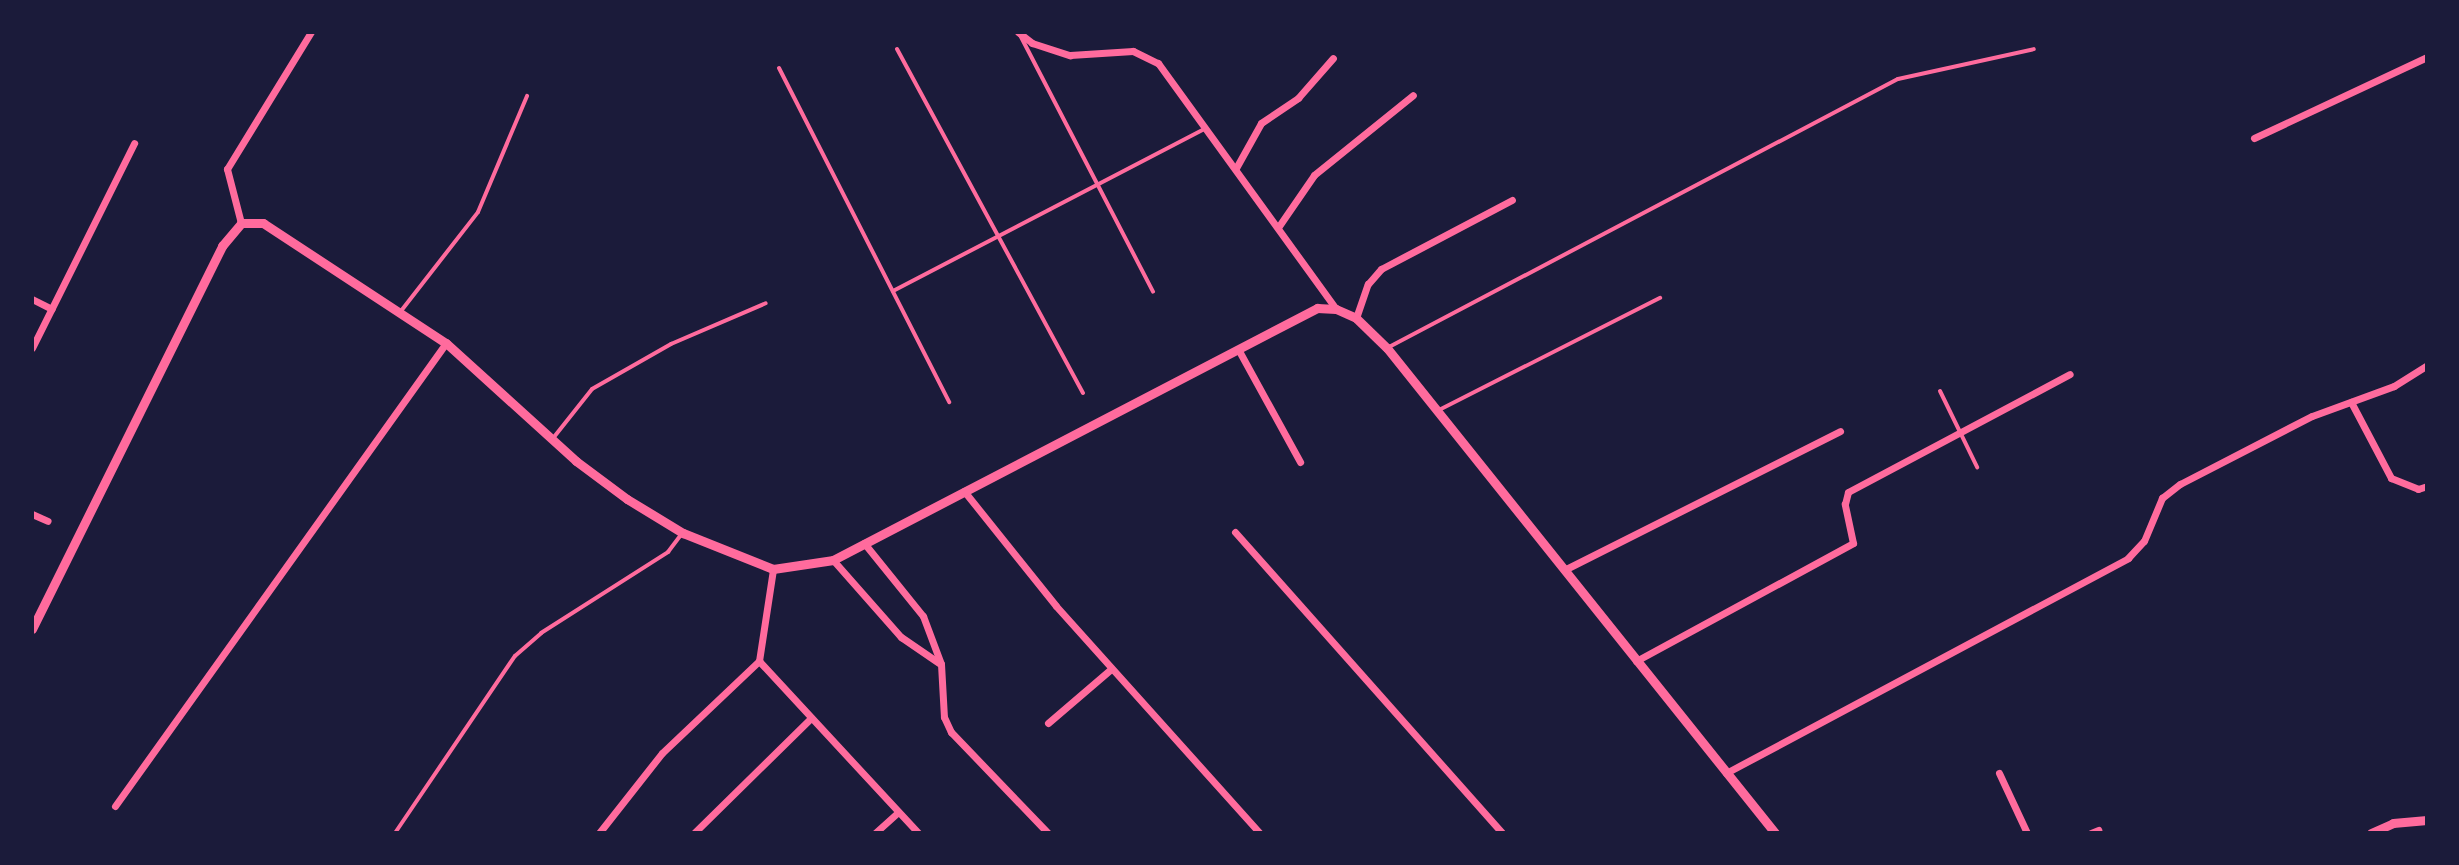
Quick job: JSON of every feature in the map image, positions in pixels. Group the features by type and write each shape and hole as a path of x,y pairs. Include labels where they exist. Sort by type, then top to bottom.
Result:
{"street":[{"path":"241,223 227,169 311,32"},
{"path":"1018,33 1070,55 1133,51 1149,57 1236,168 1336,309"},
{"path":"2254,138 2427,57"},
{"path":"1236,168 1261,123 1298,98 1333,58"},
{"path":"1279,226 1314,175 1413,95"},
{"path":"32,348 134,143"},
{"path":"1356,318 1368,284 1381,269 1512,200"},
{"path":"241,223 263,223 446,343 552,439 627,499 683,533 773,569 833,560 1317,308 1336,309 1356,318 1387,348 1775,833"},
{"path":"32,629 222,246 241,223"},
{"path":"32,299 52,309"},
{"path":"115,806 446,343"},
{"path":"1238,349 1300,462"},
{"path":"1726,773 2128,558 2144,541 2162,498 2180,484 2351,402 2394,386 2427,365"},
{"path":"1636,661 1853,543 1845,504 1848,492 2070,374"},
{"path":"2351,402 2391,478 2418,489 2427,486"},
{"path":"1564,570 1840,431"},
{"path":"964,491 1111,669 1260,833"},
{"path":"32,514 48,521"},
{"path":"1235,532 1502,833"},
{"path":"864,543 923,616 941,664 944,717 951,732 1048,833"},
{"path":"833,560 901,637 941,664"},
{"path":"599,833 662,753 759,661 773,569"},
{"path":"759,661 918,833"},
{"path":"1048,723 1111,669"},
{"path":"694,833 811,718"},
{"path":"1999,773 2027,833"},
{"path":"875,833 898,812"},
{"path":"2371,833 2393,823 2427,820"}],"lane":[{"path":"1018,33 1153,292"},
{"path":"897,49 1083,393"},
{"path":"1387,348 1898,79 2034,49"},
{"path":"779,68 949,402"},
{"path":"401,311 478,212 527,96"},
{"path":"892,292 1206,128"},
{"path":"1437,411 1660,298"},
{"path":"552,439 592,389 671,344 766,303"},
{"path":"1940,391 1977,467"},
{"path":"395,833 515,656 541,633 668,552 683,533"}]}
